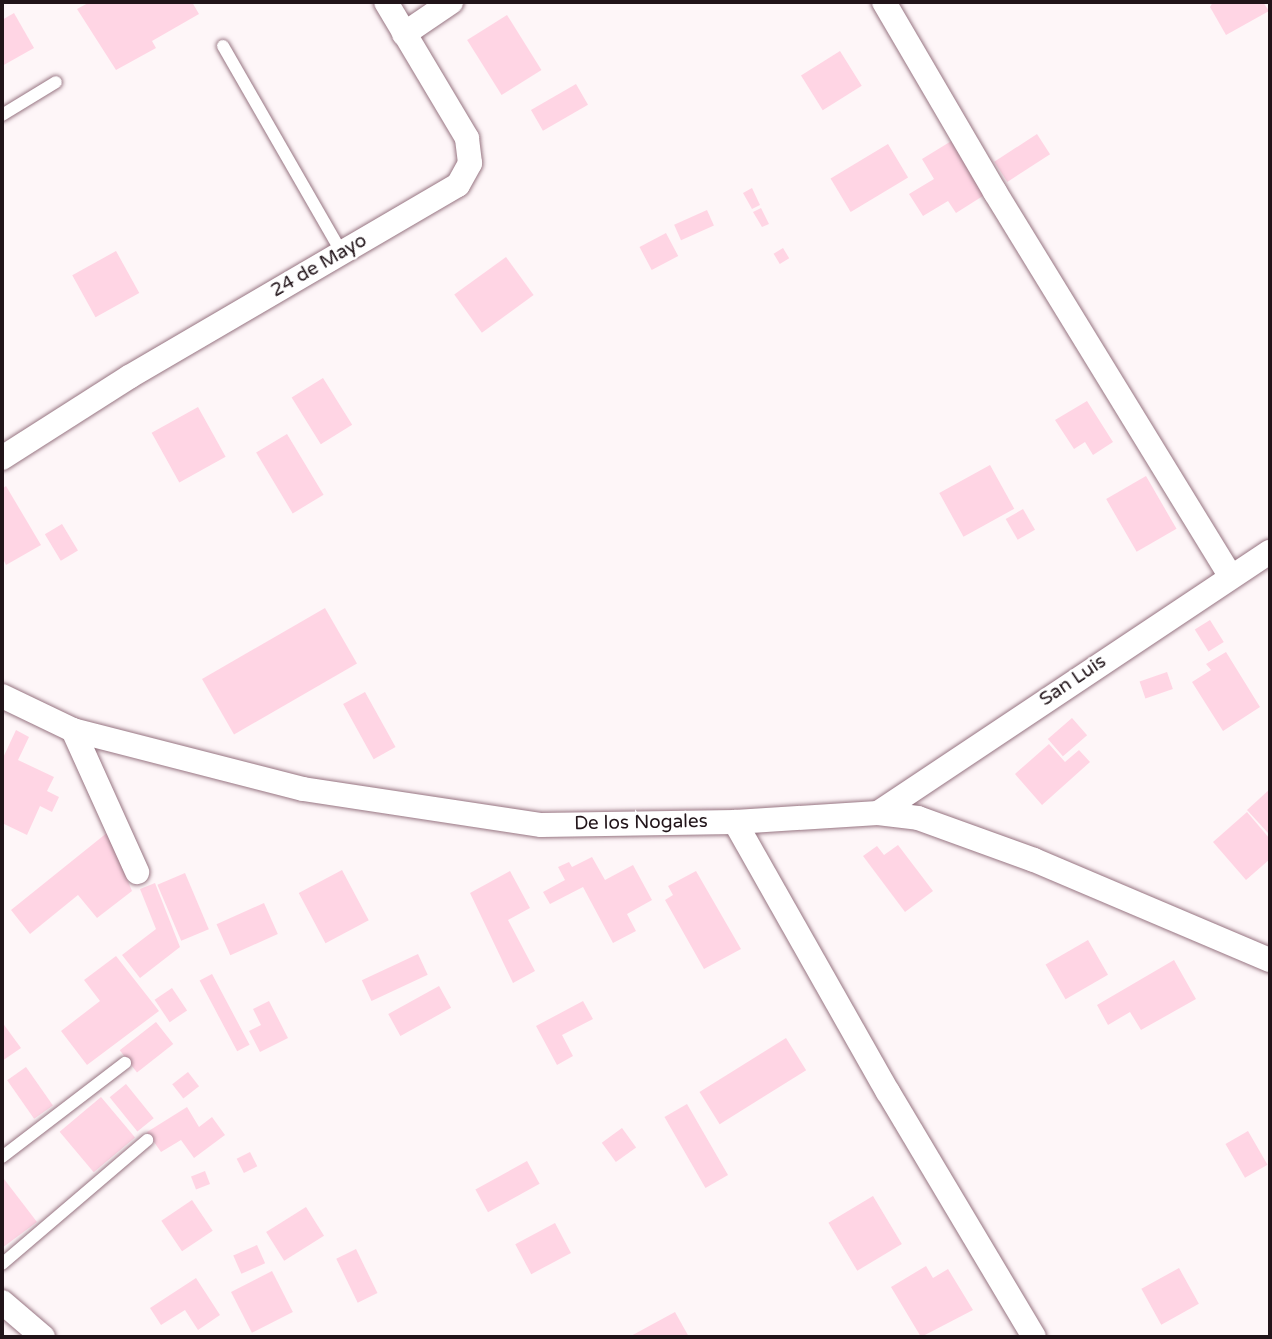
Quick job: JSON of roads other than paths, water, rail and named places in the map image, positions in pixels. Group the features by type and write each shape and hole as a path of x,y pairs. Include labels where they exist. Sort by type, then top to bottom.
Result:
{"street":[{"name":"24 de Mayo","path":"2,458 129,377 458,185 470,163 467,138 386,2"},
{"path":"404,34 451,2"},
{"path":"884,2 995,192 1230,575"},
{"name":"San Luis","path":"878,813 1230,575 1270,552"},
{"name":"De los Nogales","path":"2,696 73,730 303,789 541,825 736,822 878,813 918,818 962,833 1270,960"},
{"path":"73,730 138,872"},
{"path":"736,822 888,1092 1034,1337"},
{"path":"2,1302 43,1337"}],"lane":[{"path":"223,46 342,253"},
{"path":"2,114 57,82"},
{"path":"2,1157 125,1063"},
{"path":"2,1264 147,1140"}]}
